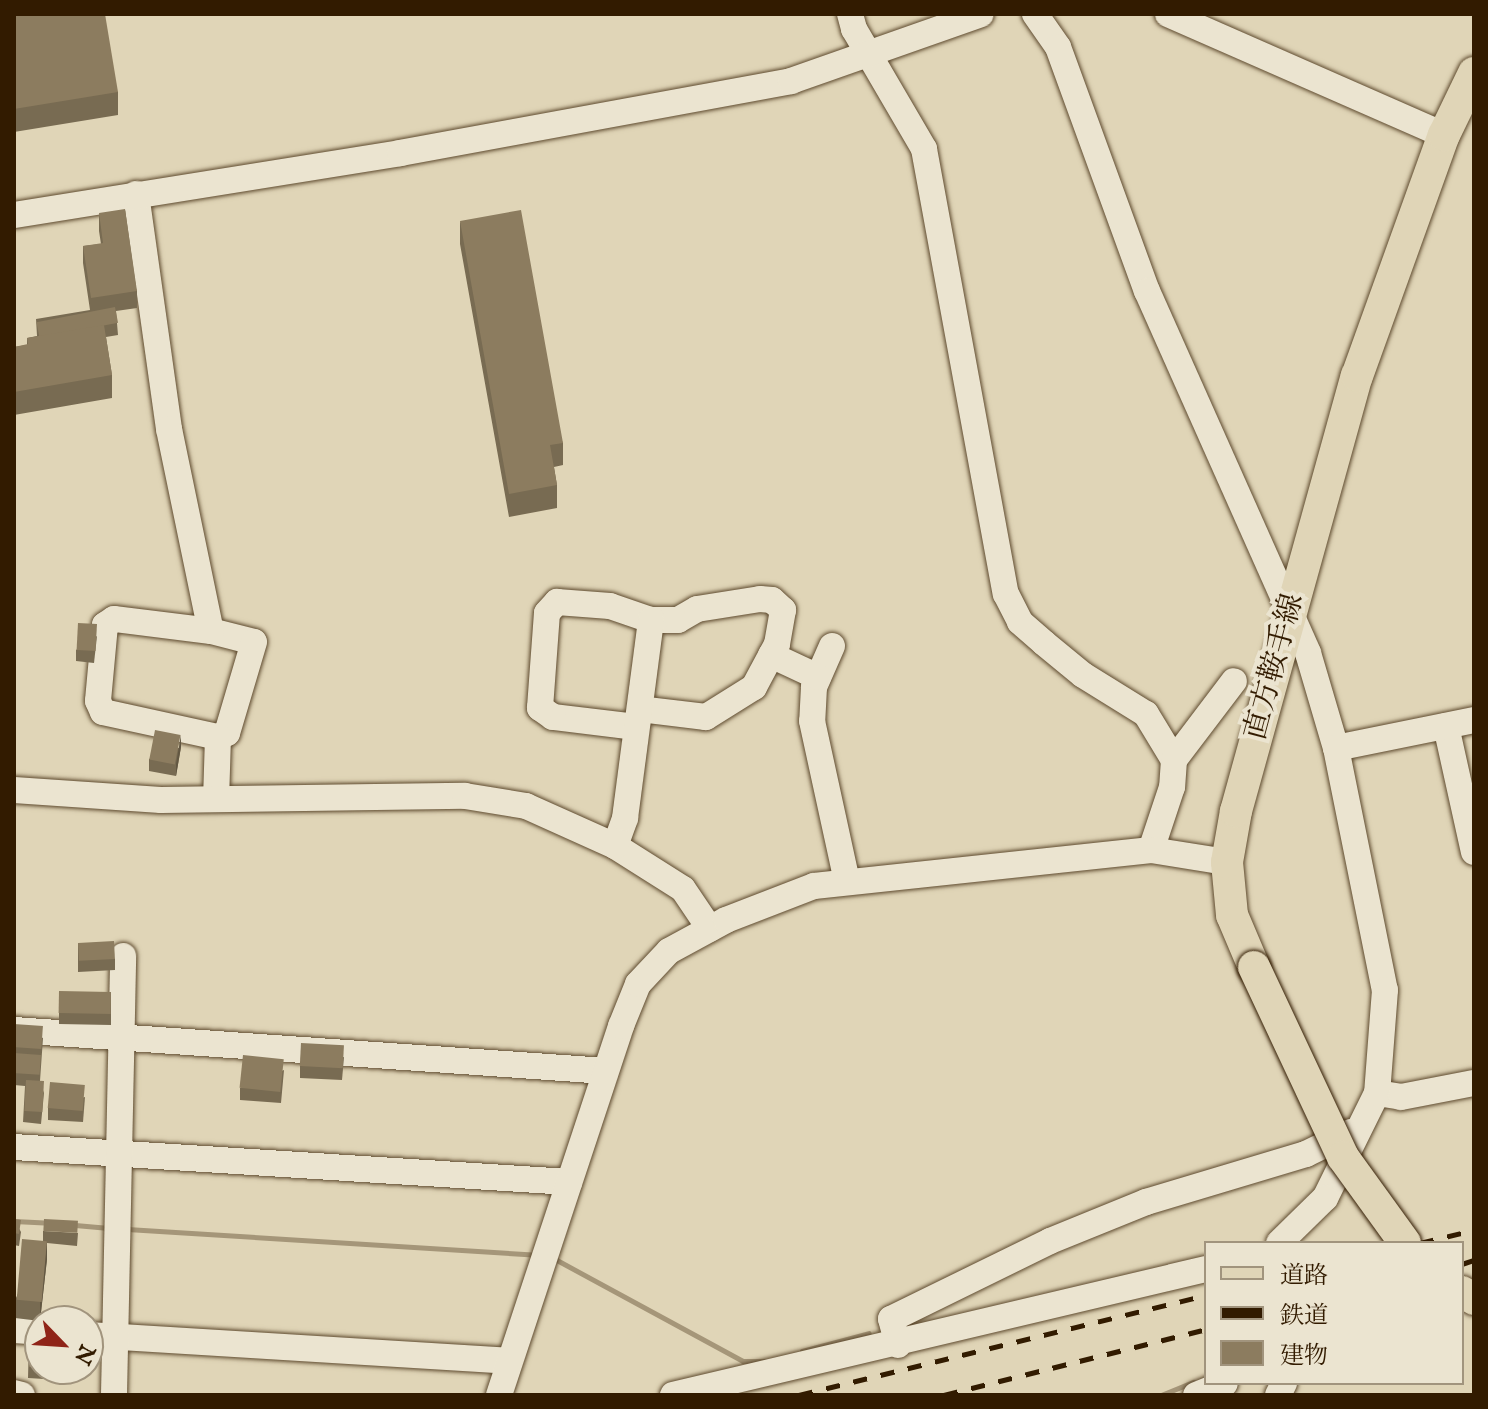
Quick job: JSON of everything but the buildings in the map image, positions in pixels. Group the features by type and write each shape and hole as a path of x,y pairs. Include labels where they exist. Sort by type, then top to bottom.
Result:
{"main road":[{"name":"直方鞍手線","path":"1404,1241 1343,1157 1254,967 1232,915 1227,862 1290,612 1357,376 1444,135 1474,73"}],"street":[{"path":"850,14 854,29 873,56 924,149 1006,594 1020,622 1044,643 1083,675 1146,714 1174,760"},
{"path":"14,215 676,104 791,81 873,56 981,14"},
{"path":"1035,14 1058,47 1147,291 1313,666 1336,748 1385,990 1377,1093 1325,1198 1281,1241"},
{"path":"1168,14 1444,135"},
{"path":"136,194 169,429 211,631"},
{"path":"772,600 783,610 771,655 754,687 706,717 553,717 540,708 547,613 557,602 610,606 651,620 678,620 712,605 772,600"},
{"path":"114,619 211,631 254,642 227,733 218,737 103,712 98,701 105,625 114,619"},
{"path":"615,846 625,818 651,620"},
{"path":"832,646 818,677 812,721 847,881"},
{"path":"771,655 818,677"},
{"path":"1151,850 1172,787 1174,760 1234,681"},
{"path":"1336,748 1474,720"},
{"path":"1446,726 1474,852"},
{"path":"216,799 218,737"},
{"path":"14,790 216,799 465,796 526,806 615,846 683,889 710,929"},
{"path":"499,1395 606,1071 638,984 669,951 710,929 790,894 847,881 1151,850 1227,862"},
{"path":"114,1395 123,956"},
{"path":"14,1030 606,1071"},
{"path":"1377,1093 1401,1097 1474,1083"},
{"path":"898,1345 891,1319 1050,1241 1146,1202 1306,1154 1363,1125"},
{"path":"14,1147 569,1182"},
{"path":"673,1395 898,1345 1204,1269"},
{"path":"104,1336 508,1361"},
{"path":"1196,1395 1220,1385"},
{"path":"14,1393 22,1395"}],"waterway":[{"path":"14,1221 49,1223"},
{"path":"75,1225 109,1228"},
{"path":"127,1229 536,1255"},
{"path":"553,1258 743,1361 765,1361"},
{"path":"802,1351 869,1333"},
{"path":"1161,1395 1194,1382"}],"railway":[{"path":"1428,1241 1474,1230"},
{"path":"1464,1263 1474,1260"},
{"path":"799,1395 1204,1295"},
{"path":"944,1395 1204,1330"}]}
